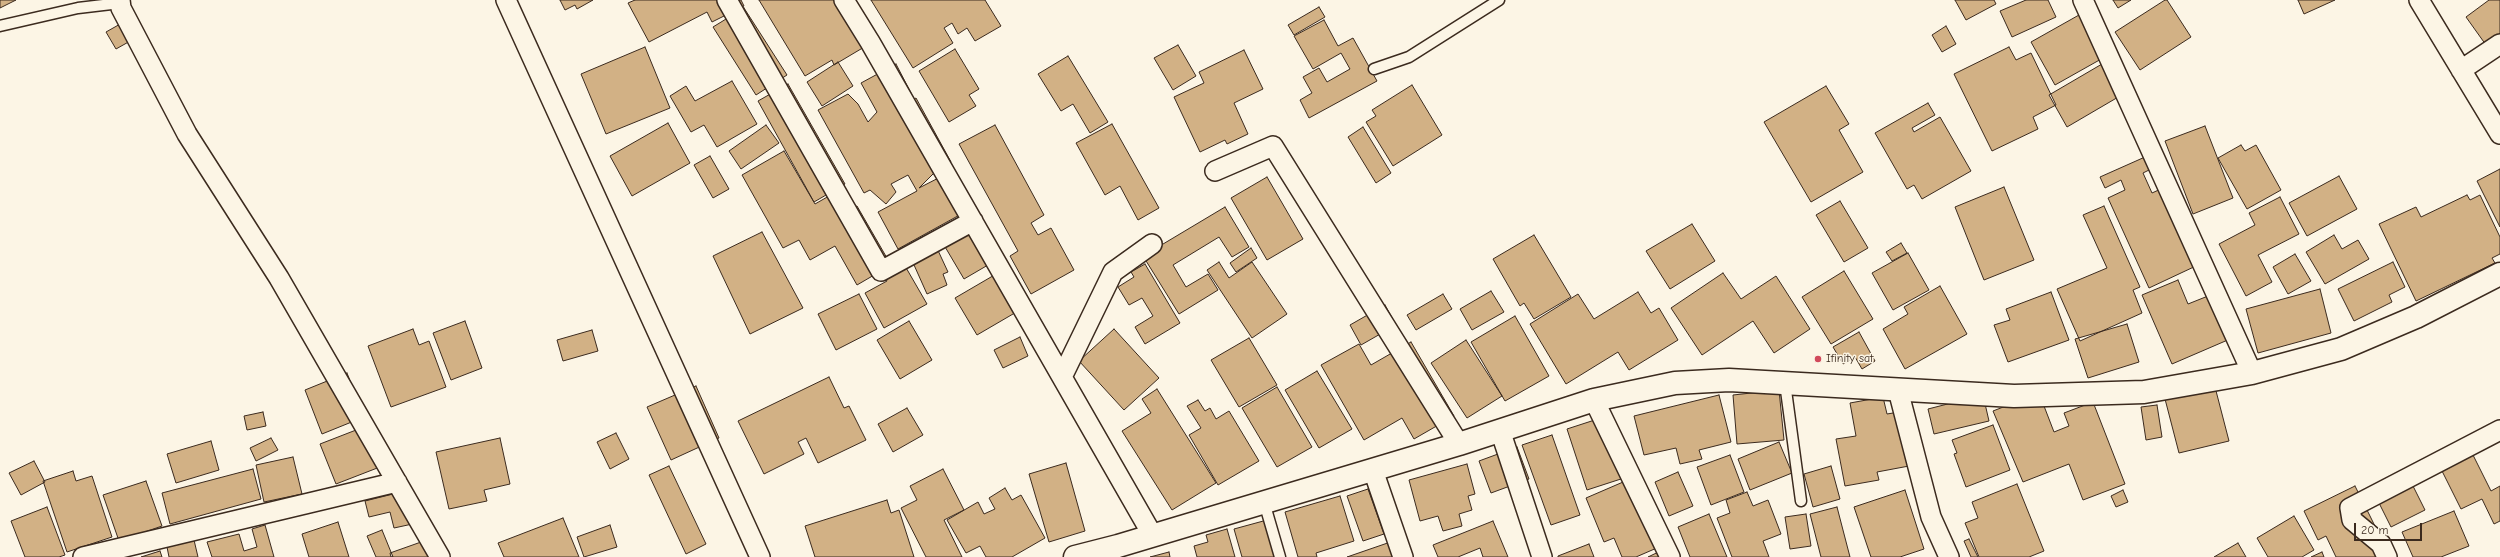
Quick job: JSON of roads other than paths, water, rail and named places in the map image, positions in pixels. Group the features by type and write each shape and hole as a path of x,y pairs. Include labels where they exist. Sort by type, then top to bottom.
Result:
{"street":[{"path":"506,0 760,557"},
{"path":"728,0 881,271 973,221"},
{"path":"844,0 973,221 1153,536"},
{"path":"2083,0 2252,373"},
{"path":"2420,0 2500,134"},
{"path":"120,2 187,134 279,278 440,557"},
{"path":"2461,70 2500,44"},
{"path":"1215,171 1273,146 1459,444"},
{"path":"1062,377 1113,272 1152,244"},
{"path":"1075,557 1153,536 1459,444 1594,400 1675,383 1729,380 1785,382 2014,396 2144,392 2252,373 2341,349 2416,317 2500,274"},
{"path":"1898,390 1931,517 1949,557"},
{"path":"1594,400 1670,557"},
{"path":"1500,430 1542,557"},
{"path":"2387,557 2381,544 2352,520 2350,508 2500,430"},
{"path":"1373,470 1403,557"},
{"path":"83,557 397,482"}],"lane":[{"path":"1374,69 1409,57 1499,0"},
{"path":"0,26 78,8 120,2"},
{"path":"1785,382 1801,501"},
{"path":"1264,502 1280,557"}],"place":[{"name":"Ifinity sat","path":"1818,359"}]}
